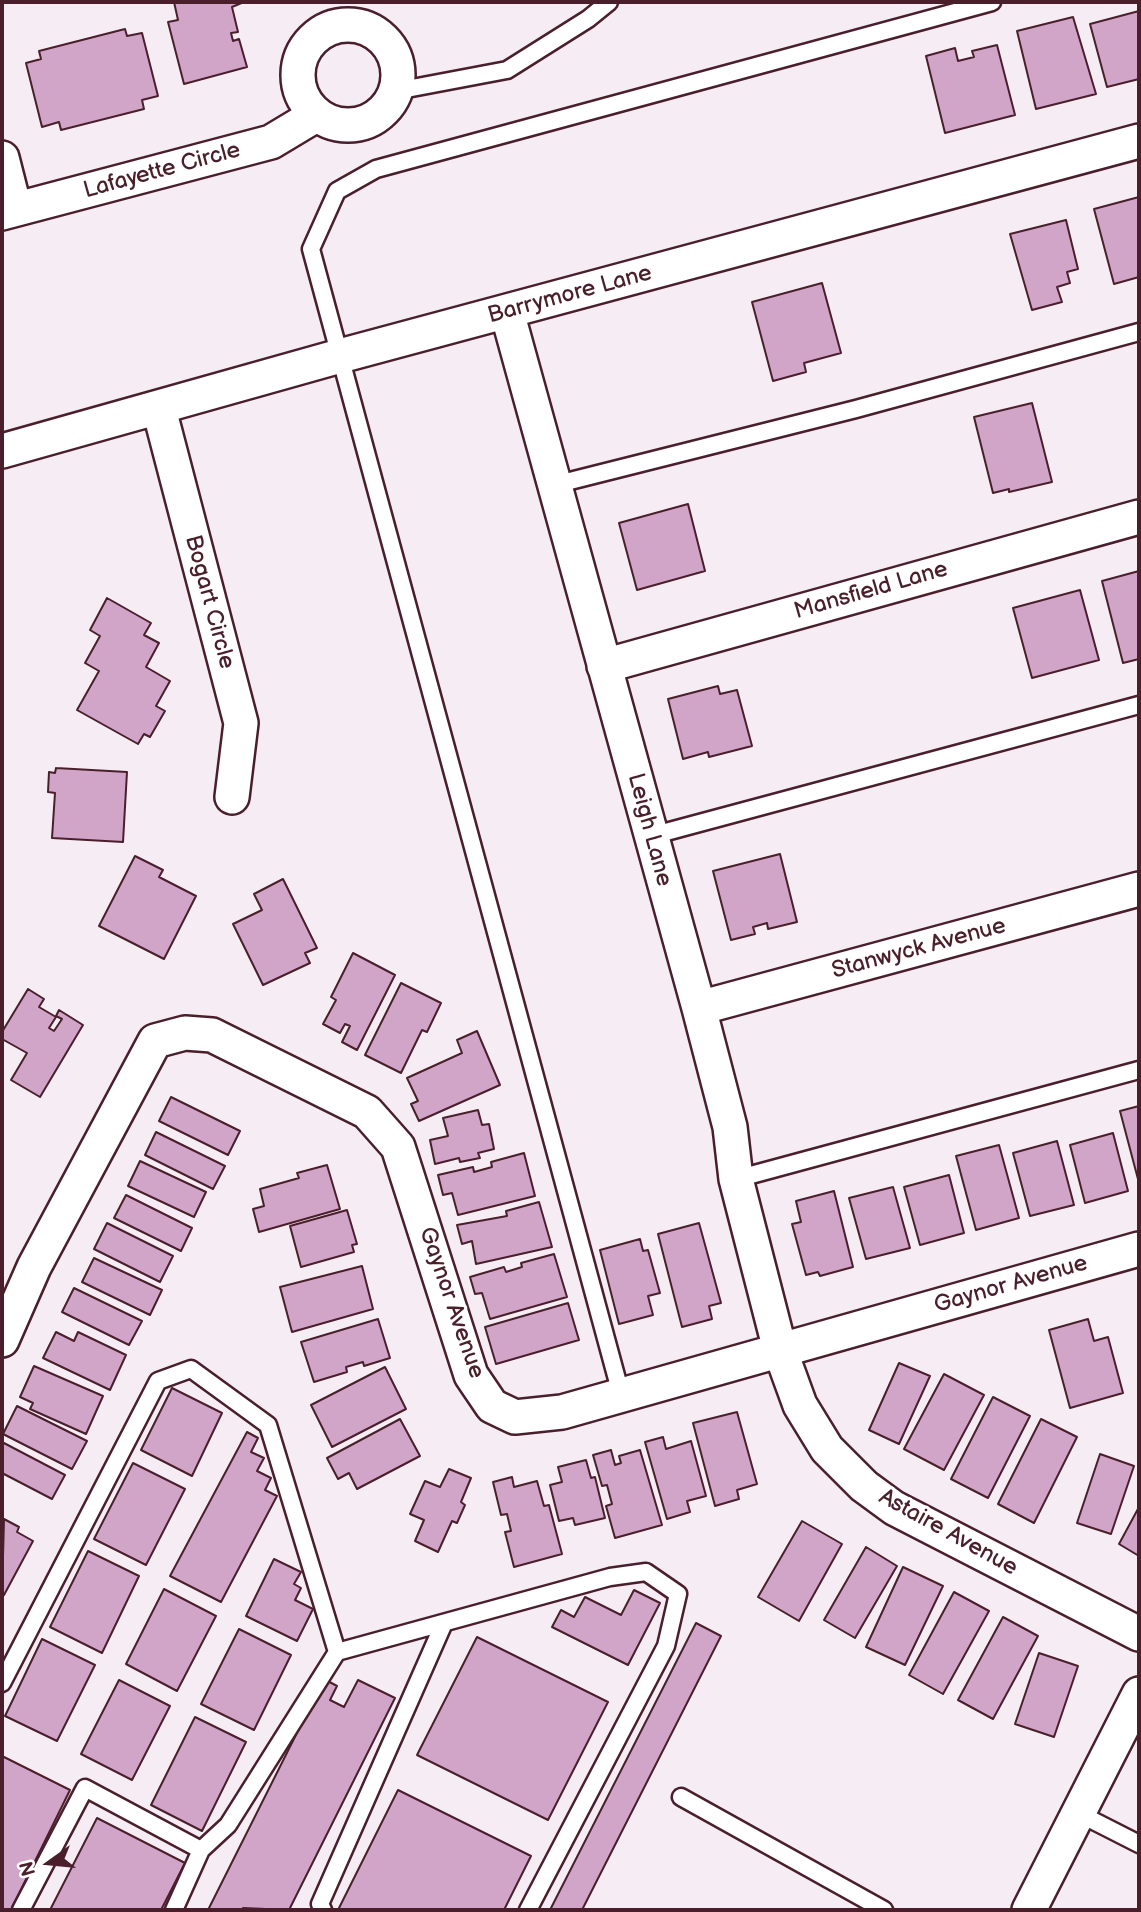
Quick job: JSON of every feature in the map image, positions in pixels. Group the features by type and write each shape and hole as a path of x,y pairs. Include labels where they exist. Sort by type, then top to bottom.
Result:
{"street":[{"path":"333,14 371,30 385,41 395,56 398,73 396,91 389,105 363,124 346,126 316,115 304,100 298,83 299,64 306,47 333,14"},
{"name":"Lafayette Circle","path":"9,211 271,142 316,115"},
{"name":"Barrymore Lane","path":"2,451 340,356 1139,141"},
{"path":"2,158 9,211"},
{"name":"Leigh Lane","path":"506,312 699,1008 730,1127 736,1179 780,1350"},
{"name":"Bogart Circle","path":"159,409 241,723 232,797"},
{"name":"Mansfield Lane","path":"604,666 1139,517"},
{"name":"Stanwyck Avenue","path":"699,1008 1139,889"},
{"name":"Gaynor Avenue","path":"2,1340 34,1267 155,1041 185,1032 212,1035 367,1112 398,1147 471,1375 492,1406 514,1417 562,1412 1139,1249"},
{"name":"Astaire Avenue","path":"780,1350 800,1405 827,1449 864,1486 894,1508 1139,1634"},
{"path":"1029,1910 1139,1694"}],"lane":[{"path":"396,91 507,70 588,19 609,2"},
{"path":"621,1394 311,249 337,191 376,169 992,2"},
{"path":"554,485 856,409 1139,332"},
{"path":"651,836 1139,705"},
{"path":"736,1179 1139,1070"},
{"path":"2,1683 158,1381 191,1369 268,1425 337,1652"},
{"path":"174,1910 201,1850 228,1825 337,1652 610,1577 646,1572 678,1594 666,1646 528,1910"},
{"path":"323,1910 320,1904 444,1623"},
{"path":"21,1910 85,1788 201,1850"},
{"path":"681,1797 884,1910"},
{"path":"1080,1814 1139,1844"}],"building":[{"path":"174,2 244,2 232,7 238,32 231,33 233,41 239,39 247,67 184,84 168,22 178,20"},
{"path":"1139,11 1139,79 1107,87 1090,24"},
{"path":"1073,17 1096,94 1036,109 1017,31"},
{"path":"125,29 127,36 142,33 158,96 142,100 144,109 61,130 59,122 42,127 26,63 41,59 39,51"},
{"path":"997,45 1015,115 945,133 926,56 955,48 958,61 974,57 972,51"},
{"path":"1139,197 1139,277 1114,284 1094,209"},
{"path":"1066,220 1078,269 1067,272 1070,283 1057,287 1062,302 1032,310 1010,234"},
{"path":"822,283 841,353 804,363 806,372 773,381 752,302"},
{"path":"1032,403 1052,482 993,493 974,417"},
{"path":"688,504 705,571 637,590 619,523"},
{"path":"1139,571 1139,659 1123,663 1102,581"},
{"path":"1080,590 1099,660 1032,678 1013,608"},
{"path":"107,598 151,623 144,635 159,643 146,667 170,681 156,706 165,711 150,737 144,734 138,744 77,710 99,671 85,663 100,636 90,630"},
{"path":"718,686 720,694 737,690 752,746 709,757 708,752 683,759 668,699"},
{"path":"56,768 127,772 123,842 52,838 55,793 48,792 49,772 55,773"},
{"path":"780,854 797,922 768,929 767,923 753,927 755,934 731,940 713,871"},
{"path":"135,856 163,870 159,877 196,896 164,959 99,926"},
{"path":"283,879 317,948 305,953 310,963 263,985 233,924 262,910 254,894"},
{"path":"353,953 395,975 357,1050 342,1042 350,1026 345,1024 340,1033 323,1024 336,1000 331,997"},
{"path":"401,983 441,1003 427,1032 422,1030 401,1073 365,1055"},
{"path":"28,989 44,999 39,1007 56,1017 49,1028 54,1031 62,1019 56,1016 59,1010 83,1025 40,1097 11,1080 27,1053 2,1039 2,1032"},
{"path":"477,1031 500,1085 419,1121 411,1104 418,1101 407,1078 462,1053 457,1040"},
{"path":"171,1097 240,1131 228,1155 159,1121"},
{"path":"1139,1106 1139,1183 1120,1111"},
{"path":"478,1110 482,1125 489,1124 494,1149 478,1153 480,1158 460,1162 459,1158 435,1164 430,1140 448,1136 443,1118"},
{"path":"156,1132 225,1166 213,1189 145,1155"},
{"path":"1113,1133 1128,1191 1085,1203 1070,1145"},
{"path":"1057,1141 1074,1205 1030,1216 1013,1153"},
{"path":"999,1145 1019,1218 976,1230 956,1156"},
{"path":"524,1153 535,1196 458,1215 452,1193 443,1195 438,1175 473,1167 474,1172 492,1167 491,1162"},
{"path":"140,1161 206,1192 194,1217 128,1186"},
{"path":"327,1165 340,1209 259,1232 253,1209 264,1206 260,1189 299,1178 297,1173"},
{"path":"949,1175 964,1233 920,1245 904,1187"},
{"path":"893,1187 910,1248 866,1259 849,1198"},
{"path":"834,1191 853,1267 820,1276 818,1272 806,1275 792,1224 801,1222 796,1201"},
{"path":"126,1195 192,1228 181,1251 114,1218"},
{"path":"539,1202 552,1247 476,1264 472,1241 462,1244 457,1225 507,1216 506,1211"},
{"path":"347,1210 357,1244 352,1245 354,1252 301,1267 290,1226"},
{"path":"107,1223 173,1256 160,1282 94,1249"},
{"path":"699,1223 721,1303 709,1306 712,1319 682,1327 658,1234"},
{"path":"640,1239 643,1251 648,1250 660,1293 648,1296 653,1315 619,1324 600,1250"},
{"path":"554,1254 567,1297 490,1319 482,1293 475,1294 470,1277 504,1267 506,1272 522,1267 521,1263"},
{"path":"94,1258 162,1290 150,1315 82,1282"},
{"path":"362,1266 373,1309 292,1332 280,1287"},
{"path":"74,1288 142,1321 129,1345 62,1312"},
{"path":"568,1303 579,1340 496,1364 485,1327"},
{"path":"378,1319 390,1358 364,1366 363,1362 346,1367 347,1372 314,1382 301,1342"},
{"path":"1088,1319 1094,1341 1108,1337 1123,1393 1070,1408 1049,1330"},
{"path":"56,1332 74,1341 78,1332 126,1355 110,1390 43,1358"},
{"path":"899,1363 930,1376 899,1444 869,1430"},
{"path":"34,1366 103,1396 86,1434 30,1409 33,1403 20,1397"},
{"path":"385,1367 406,1409 332,1447 311,1405"},
{"path":"944,1374 984,1395 944,1470 904,1449"},
{"path":"172,1388 222,1413 192,1476 141,1450"},
{"path":"993,1397 1030,1416 988,1498 951,1479"},
{"path":"17,1406 87,1441 72,1469 3,1434"},
{"path":"737,1412 757,1484 737,1490 739,1499 715,1506 693,1423"},
{"path":"400,1419 420,1456 357,1489 349,1473 338,1479 327,1458"},
{"path":"1041,1419 1077,1437 1034,1523 998,1504"},
{"path":"247,1432 258,1438 251,1452 264,1458 257,1471 271,1478 265,1490 277,1496 221,1602 170,1576"},
{"path":"663,1437 666,1449 691,1441 706,1496 687,1501 690,1512 667,1519 645,1442"},
{"path":"2,1442 65,1475 52,1499 2,1473"},
{"path":"611,1450 615,1465 621,1463 619,1456 640,1450 662,1525 615,1538 606,1506 612,1504 607,1485 602,1486 593,1455"},
{"path":"1100,1454 1134,1466 1111,1534 1077,1523"},
{"path":"586,1460 591,1478 595,1477 605,1518 575,1525 573,1518 559,1521 550,1485 562,1482 558,1467"},
{"path":"133,1463 185,1489 146,1565 94,1539"},
{"path":"449,1469 471,1478 461,1502 465,1505 457,1523 452,1521 438,1552 415,1541 424,1520 410,1514 425,1481 440,1487"},
{"path":"512,1477 514,1487 537,1481 544,1506 549,1505 562,1554 514,1567 505,1532 511,1531 507,1514 501,1515 493,1482"},
{"path":"1139,1507 1139,1556 1119,1544"},
{"path":"4,1519 19,1527 17,1532 33,1541 4,1595 2,1594"},
{"path":"802,1521 842,1544 799,1621 758,1597"},
{"path":"866,1547 897,1566 855,1638 824,1620"},
{"path":"88,1551 139,1576 102,1653 50,1627"},
{"path":"274,1559 301,1572 294,1584 301,1588 295,1600 313,1609 297,1641 246,1616"},
{"path":"903,1567 943,1586 905,1665 866,1647"},
{"path":"164,1589 216,1616 177,1691 126,1664"},
{"path":"634,1590 660,1603 628,1665 552,1627 561,1610 574,1617 585,1597 621,1615"},
{"path":"954,1592 989,1611 943,1694 909,1675"},
{"path":"1003,1617 1038,1636 993,1719 958,1700"},
{"path":"696,1623 721,1636 582,1910 550,1910"},
{"path":"239,1629 291,1655 254,1730 201,1704"},
{"path":"477,1637 608,1702 548,1820 417,1755"},
{"path":"42,1639 95,1665 57,1741 5,1716"},
{"path":"1039,1653 1078,1666 1054,1737 1015,1724"},
{"path":"324,1679 337,1686 330,1700 344,1707 358,1680 395,1698 289,1910 208,1910"},
{"path":"119,1680 170,1706 132,1780 81,1754"},
{"path":"195,1717 246,1742 202,1831 151,1805"},
{"path":"2,1756 70,1790 11,1910 2,1910"},
{"path":"398,1790 531,1856 504,1910 338,1910"},
{"path":"97,1818 185,1863 161,1910 50,1910"}]}
